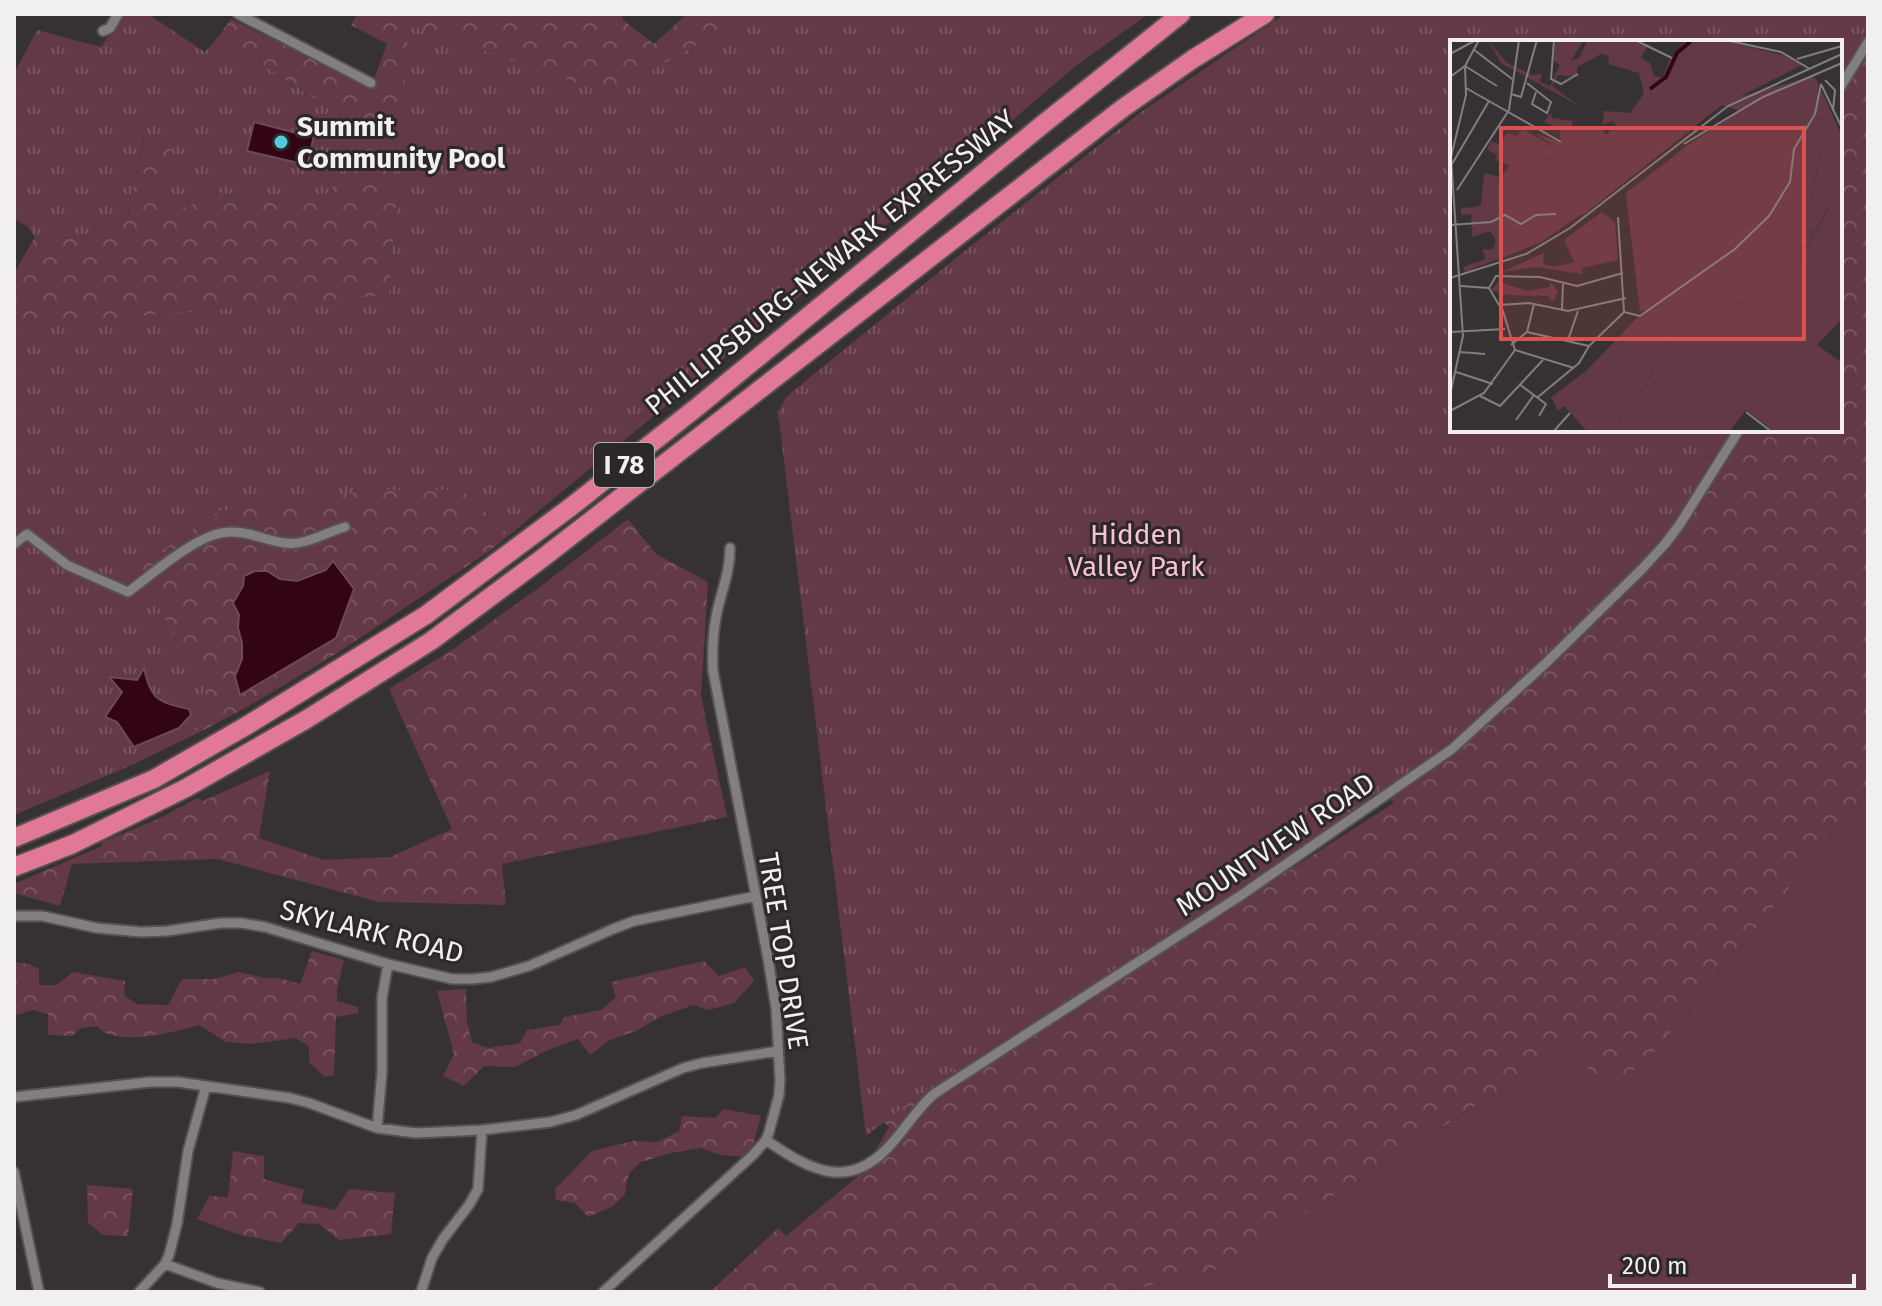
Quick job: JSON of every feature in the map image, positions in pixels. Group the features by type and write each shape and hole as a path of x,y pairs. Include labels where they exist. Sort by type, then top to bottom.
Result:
{"highway":[{"name":"PHILLIPSBURG-NEWARK EXPRESSWAY","path":"14,838 154,779 426,615 560,516 696,408 1181,14"},
{"name":"PHILLIPSBURG-NEWARK EXPRESSWAY","path":"1193,59 1250,14"},
{"name":"PHILLIPSBURG-NEWARK EXPRESSWAY","path":"14,867 73,844 186,788 307,719 431,641 1123,108 1265,14"}],"street":[{"path":"103,31 110,28 118,14"},
{"path":"238,14 371,83"},
{"path":"1842,85 1868,42"},
{"name":"MOUNTVIEW ROAD","path":"766,1140 823,1171 840,1173 861,1168 890,1146 918,1109 934,1094 1240,896 1427,767 1476,728 1650,561 1680,524 1738,432"},
{"path":"14,544 27,534 67,565 128,592 186,549 217,534 243,532 285,543 300,543 345,527"},
{"name":"TREE TOP DRIVE","path":"603,1292 740,1168 766,1140 779,1095 776,1008 713,671 715,625 729,570 730,548"},
{"name":"SKYLARK ROAD","path":"14,916 42,916 97,928 141,932 241,923 452,979 491,977 547,960 634,921 756,896"},
{"path":"377,1128 382,1072 382,998 388,964"},
{"path":"14,1097 150,1082 178,1082 290,1098 377,1128 416,1133 482,1130 550,1122 576,1115 683,1068 778,1051"},
{"path":"139,1292 165,1264 177,1224 188,1151 206,1086"},
{"path":"421,1292 432,1258 478,1189 482,1130"},
{"path":"14,1172 39,1292"},
{"path":"14,1243 28,1240"},
{"path":"165,1264 217,1283 260,1292"}],"green space":[{"path":"122,14 148,14 205,52 219,36 347,120 344,173 329,192 297,204 218,193 183,208 160,191 172,143 145,135 128,212 85,238 35,237 28,227 14,219 14,74 37,30 101,47"},
{"path":"357,14 622,14 623,20 654,44 687,14 1135,14 583,464 588,470 491,550 336,654 249,706 125,768 14,815 14,273 35,237 85,238 128,212 145,135 173,143 161,190 183,208 218,193 297,204 347,120 219,36 231,19 371,87 387,44 351,25"},
{"path":"751,14 1148,14 1076,66 509,535 462,490 375,490 219,511 136,569 222,715 161,751 14,815 14,327 389,295 409,25 609,94"},
{"name":"Hidden Valley Park","path":"1285,14 1868,14 1868,29 1842,73 1842,40 1450,40 1450,432 1729,432 1691,500 1648,559 1504,692 1415,767 1237,891 944,1076 866,1136 778,412 786,397 1141,112"},
{"path":"1868,14 1868,790 1648,1060 1626,1075 1591,1073 1567,1040 1507,1086 1218,1269 1123,1292 710,1292 778,1228 786,1236 863,1172 889,1127 870,1109 786,397 1144,122 1419,62 1195,891 1228,909 1394,803 1372,772 1618,432 1842,432 1842,40"},
{"path":"628,519 656,554 708,582 701,696 727,817 502,864 506,905 379,902 217,859 72,864 60,906 14,893 14,884 102,846 100,843 160,818 197,798 203,801 270,771 259,838 324,860 390,857 452,829 389,689 455,648"},
{"path":"1868,790 1868,1292 1123,1292 1218,1269 1507,1086 1568,1039 1648,1060"},
{"path":"312,951 344,960 337,1001 358,1007 358,1013 336,1017 334,1075 325,1077 309,1062 309,1046 295,1038 252,1044 226,1042 199,1025 131,1037 106,1033 97,1026 81,1028 72,1036 48,1035 48,1014 32,1010 14,1016 14,962 39,969 39,985 57,985 73,972 125,981 124,995 136,1004 168,1005 182,979 214,979 239,972 300,984"},
{"path":"704,961 719,976 745,967 754,981 734,1003 709,1010 693,1005 610,1040 590,1055 578,1039 515,1067 484,1066 464,1086 443,1076 454,1054 437,991 466,989 467,1022 472,1042 488,1048 520,1043 527,1030 559,1025 565,1017 601,1010 616,997 611,982"},
{"path":"724,1109 761,1116 750,1157 720,1155 701,1148 641,1162 629,1173 625,1194 613,1206 588,1217 575,1203 556,1200 555,1189 592,1151 633,1141 657,1142 679,1131 682,1116 715,1118"},
{"path":"233,1151 264,1156 264,1179 304,1190 301,1203 335,1210 349,1189 395,1193 391,1234 339,1240 319,1224 299,1223 281,1243 237,1234 197,1219 209,1196 228,1197"},
{"path":"87,1185 133,1189 128,1236 103,1235 88,1223"}],"shaded area":[{"name":"Summit Community Pool","path":"300,119 317,123 307,165 247,151 254,122 296,133"},
{"path":"333,561 354,589 336,638 240,695 235,676 242,659 242,643 239,615 233,603 243,586 244,576 255,571 267,571 280,579 297,581 326,570"},
{"path":"144,668 153,694 163,702 189,709 191,715 179,728 134,747 117,722 105,717 122,692 109,677 137,680"}],"place":[{"name":"Summit Community Pool","path":"281,142"}]}
